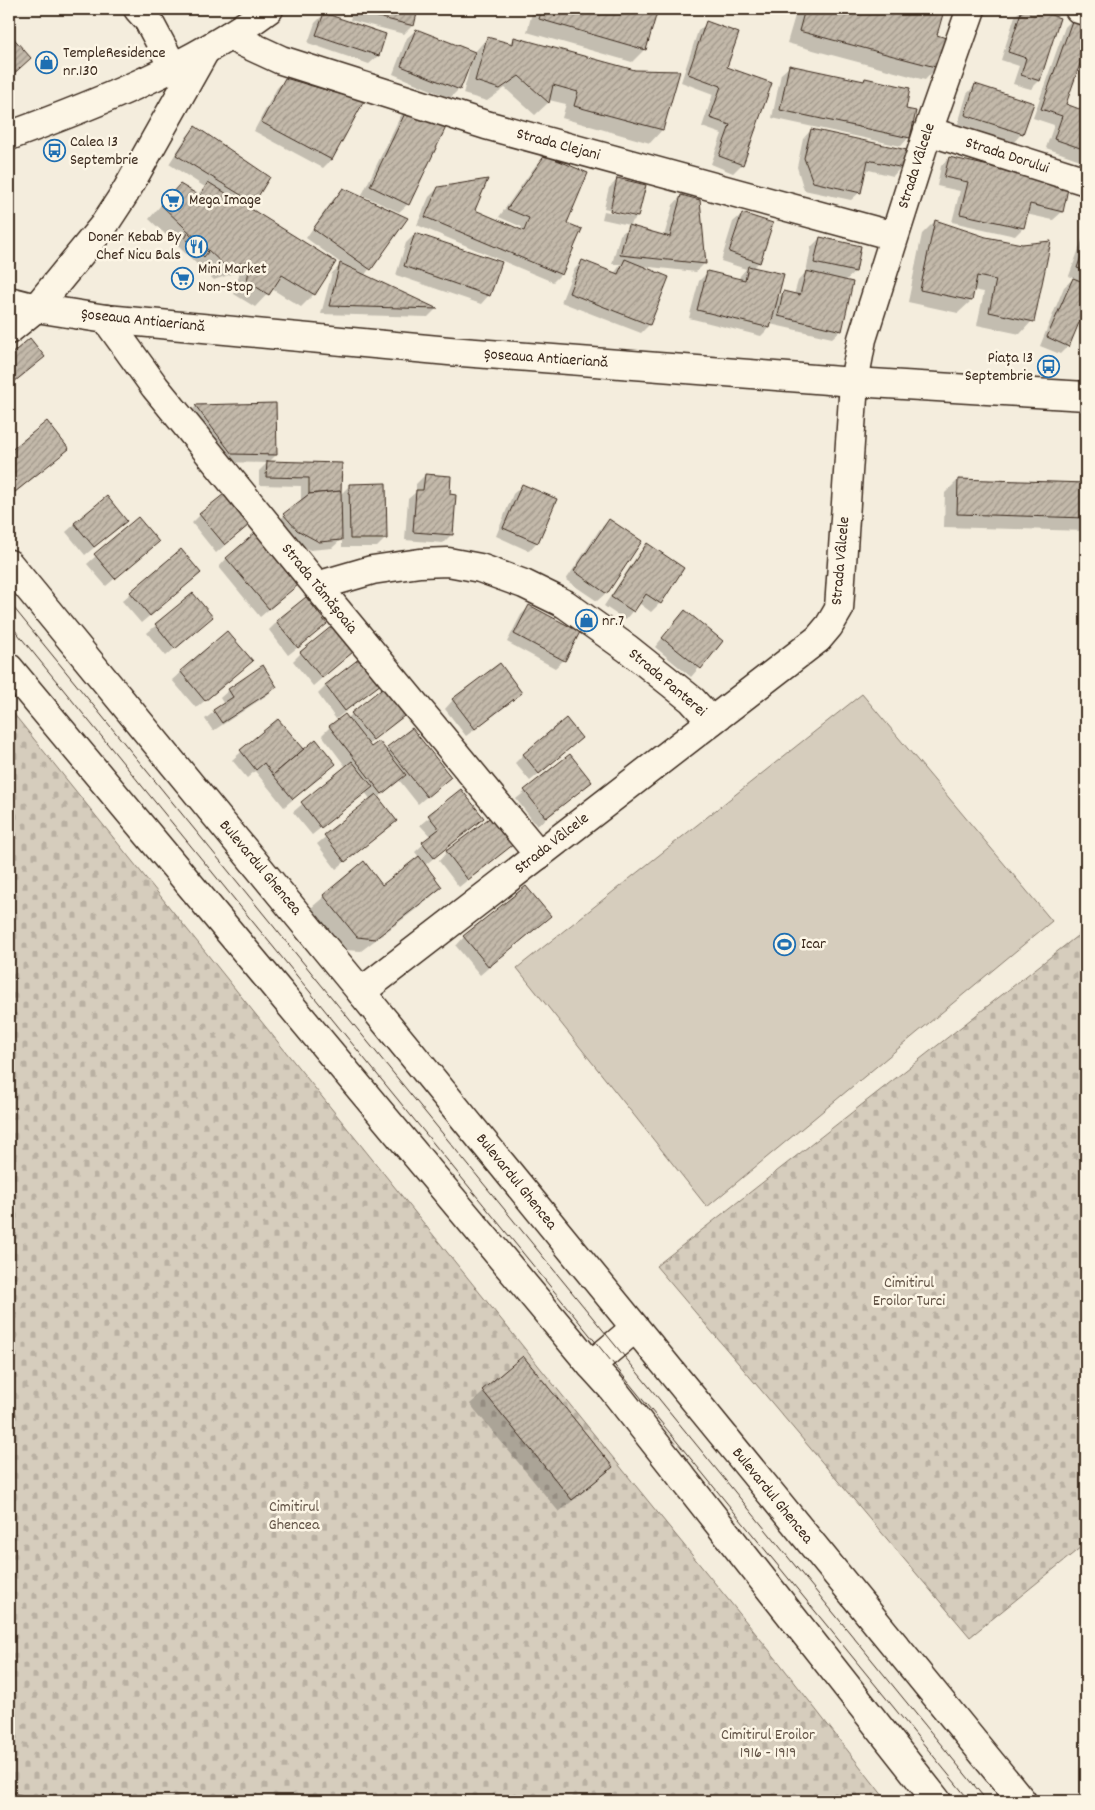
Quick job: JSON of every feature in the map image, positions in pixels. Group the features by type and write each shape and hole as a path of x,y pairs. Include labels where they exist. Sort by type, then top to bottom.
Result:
{"main road":[{"path":"138,9 148,20 173,67"},
{"path":"9,136 98,101 173,67 205,51 270,9"},
{"name":"Strada Vâlcele","path":"361,992 818,638 829,626 839,609 854,382 862,339 928,131 970,9"},
{"path":"1079,9 1086,11"},
{"name":"Strada Clejani","path":"229,36 281,60 486,125 894,236"},
{"path":"9,330 36,308 104,225 125,193 205,51"},
{"name":"Strada Dorului","path":"928,131 1086,181"},
{"name":"Șoseaua Antiaeriană","path":"9,301 36,308 106,319 440,351 854,382 1086,396"},
{"name":"Strada Tămășoaia","path":"106,319 155,387 539,855"},
{"name":"Strada Panterei","path":"317,586 372,570 420,563 448,562 480,568 524,584 565,604 635,655 692,700 712,720"},
{"name":"Bulevardul Ghencea","path":"9,564 1022,1801"},
{"path":"9,668 590,1365 617,1394 937,1801"},
{"path":"590,1365 634,1328"}],"green space":[{"name":"Icar","path":"862,694 1052,921 707,1207 517,968"},
{"name":"Cimitirul Ghencea","path":"9,708 778,1661 887,1801 9,1801"},
{"name":"Cimitirul Eroilor Turci","path":"1086,929 1086,1543 970,1637 656,1266"}],"building":[{"path":"358,9 418,9 414,26 358,12"},
{"path":"542,9 658,9 646,50 539,19"},
{"path":"805,9 921,9 943,14 937,35 946,38 939,68 799,31"},
{"path":"1022,9 1032,9 1060,18 1040,81 1021,75 1026,58 1008,52"},
{"path":"324,13 386,34 379,56 316,35"},
{"path":"1073,18 1086,22 1086,47 1066,104 1082,110 1086,99 1086,150 1054,139 1062,116 1041,109"},
{"path":"706,21 739,33 727,67 772,83 743,165 719,156 730,125 710,118 721,86 688,74"},
{"path":"416,29 475,52 460,90 401,66"},
{"path":"9,33 31,58 9,78"},
{"path":"487,37 513,44 514,37 635,70 680,71 663,130 574,106 578,92 553,85 549,103 519,76 500,89 475,81"},
{"path":"789,65 864,81 865,78 910,88 906,109 916,111 910,138 780,110"},
{"path":"285,78 364,101 332,160 261,122"},
{"path":"975,84 1034,103 1023,134 965,115"},
{"path":"408,107 447,125 409,205 370,186"},
{"path":"195,126 270,177 254,203 176,155"},
{"path":"811,129 907,150 903,168 868,160 861,193 813,182 804,158"},
{"path":"545,155 588,173 567,223 582,229 562,275 425,217 438,187 488,179 475,210 524,231 529,218 507,209"},
{"path":"949,157 1069,184 1063,212 1030,204 1024,228 960,214 968,182 944,177"},
{"path":"617,178 646,185 638,217 610,211"},
{"path":"208,182 336,262 315,295 282,275 269,295 247,281 251,260 227,268 161,205 180,184 200,196"},
{"path":"343,188 408,218 371,270 313,229"},
{"path":"681,195 700,200 706,264 620,255 628,225 670,237"},
{"path":"742,213 773,223 760,263 729,252"},
{"path":"935,220 986,237 1022,244 1051,241 1034,322 989,312 996,280 977,276 972,301 920,290"},
{"name":"Doner Kebab By Chef Nicu Bals","path":"188,233 208,252 204,257 185,239"},
{"path":"415,233 502,262 490,296 404,266"},
{"path":"820,237 861,246 856,272 814,263"},
{"path":"1086,242 1086,271 1077,268"},
{"path":"625,259 669,277 650,325 569,293 582,260 618,274"},
{"path":"340,263 438,309 329,306"},
{"path":"748,266 784,274 770,328 697,310 707,271 745,280"},
{"path":"806,271 853,282 842,331 778,316 783,291 800,295"},
{"path":"1073,278 1086,283 1086,306 1069,347 1047,337"},
{"path":"30,338 45,357 9,386 9,356"},
{"path":"276,403 277,455 232,454 195,405"},
{"path":"47,421 69,449 15,492 9,484 9,452"},
{"path":"267,461 342,463 341,491 309,494 309,478 266,477"},
{"path":"425,474 451,476 450,494 456,495 453,535 413,532 416,490 423,490"},
{"path":"958,479 1086,483 1086,518 957,514"},
{"path":"386,483 387,539 350,539 349,484"},
{"path":"522,484 557,499 538,543 503,528"},
{"path":"341,491 342,540 319,542 297,530 283,514 309,494"},
{"path":"224,494 249,525 225,545 199,514"},
{"path":"107,496 127,521 94,547 74,523"},
{"path":"138,517 159,542 115,579 94,554"},
{"path":"609,519 642,541 607,594 574,571"},
{"path":"255,533 298,585 269,609 226,558"},
{"path":"647,543 684,568 661,604 646,594 634,612 611,597"},
{"path":"181,549 201,573 150,616 130,592"},
{"path":"193,593 213,617 175,649 155,624"},
{"path":"306,597 327,624 298,648 276,621"},
{"path":"529,605 580,632 565,661 514,634"},
{"path":"685,610 723,641 701,669 662,638"},
{"path":"332,626 353,652 322,678 300,652"},
{"path":"227,631 253,661 205,701 180,671"},
{"path":"360,658 381,684 345,711 325,685"},
{"path":"500,663 522,693 475,729 452,699"},
{"path":"263,665 277,687 222,723 213,710 233,697 228,689"},
{"path":"386,685 408,713 373,740 351,713"},
{"path":"345,714 371,747 379,741 406,775 382,794 329,726"},
{"path":"566,718 582,738 539,774 523,754"},
{"path":"278,719 304,749 273,775 264,763 256,770 240,750"},
{"path":"412,728 451,777 427,797 387,747"},
{"path":"316,739 336,764 293,799 273,775"},
{"path":"570,754 592,782 546,818 524,790"},
{"path":"352,761 373,787 321,828 301,802"},
{"path":"461,789 484,818 434,858 422,842 439,829 428,815"},
{"path":"376,794 397,821 345,862 324,835"},
{"path":"492,816 514,844 468,880 446,851"},
{"path":"419,856 442,887 375,939 357,937 323,895 364,861 382,885"},
{"path":"526,886 551,916 489,967 463,936"},
{"path":"523,1356 613,1467 572,1500 482,1390"},
{"path":"9,1786 16,1794 37,1799 43,1793 51,1801 9,1801"}],"tram line":[{"path":"9,602 987,1801"},
{"path":"9,623 970,1801"}],"place":[{"name":"TempleResidence nr.130","path":"47,62"},
{"name":"Calea 13 Septembrie","path":"54,151"},
{"name":"Mega Image","path":"173,200"},
{"name":"Doner Kebab By Chef Nicu Bals","path":"197,246"},
{"name":"Mini Market Non-Stop","path":"182,278"},
{"name":"Piața 13 Septembrie","path":"1049,367"},
{"name":"nr.7","path":"586,621"},
{"name":"Icar","path":"785,944"}],"park label":[{"name":"Cimitirul Eroilor 1916 - 1919","path":"768,1744"}]}
